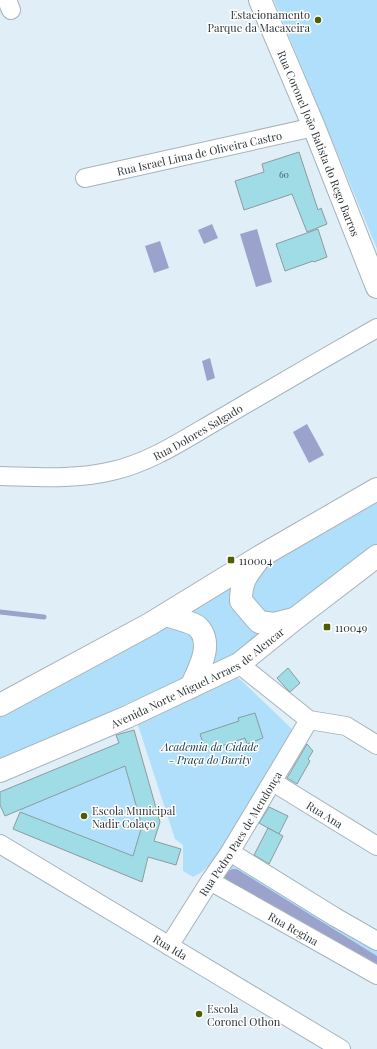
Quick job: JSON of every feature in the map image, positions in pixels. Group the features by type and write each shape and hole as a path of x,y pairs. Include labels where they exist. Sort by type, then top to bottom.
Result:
{"main road":[{"name":"Rua Coronel João Batista do Rego Barros","path":"260,0 314,127 377,287"},
{"path":"0,705 166,615 261,556 377,489"},
{"path":"261,556 244,578 241,590 241,601 260,622 274,624 296,618"},
{"name":"Avenida Norte Miguel Arraes de Alencar","path":"0,771 127,716 239,664 377,556"},
{"path":"166,615 197,626 204,637 206,650 191,687"}],"street":[{"name":"Rua Israel Lima de Oliveira Castro","path":"86,178 314,127"},
{"name":"Rua Dolores Salgado","path":"0,476 70,477 110,472 132,466 191,436 377,328"},
{"path":"239,664 309,720 346,726 377,745"},
{"name":"Rua Pedro Paes de Mendonça","path":"169,946 230,852 309,720"},
{"name":"Rua Ana","path":"273,782 377,846"},
{"name":"Rua Ida","path":"0,844 341,1049"},
{"path":"230,852 335,917 377,941"},
{"name":"Rua Regina","path":"210,881 377,975"}],"green space":[{"path":"274,0 377,0 377,249"},
{"path":"377,499 377,545 230,657 0,761 0,715 245,578"},
{"name":"Academia da Cidade - Praça do Burity","path":"235,677 241,680 293,730 216,862 193,877 183,871 183,845 175,839 137,722"},
{"path":"125,766 143,827 133,856 20,812 21,809"},
{"path":"226,862 377,947 377,974 214,880"}],"shaded area":[{"path":"212,224 218,238 204,244 198,230"},
{"path":"257,229 272,282 256,287 240,234"},
{"path":"160,241 169,268 154,273 145,246"},
{"path":"210,358 215,378 207,381 202,361"},
{"path":"307,424 324,455 309,463 293,432"}],"building":[{"path":"299,152 318,210 321,208 327,224 307,232 292,194 244,210 235,181 264,172 262,164"},
{"path":"318,229 327,257 285,271 276,244"},
{"path":"288,668 300,683 290,692 277,678"},
{"path":"255,713 263,738 247,744 245,738 206,751 200,734 239,721 238,718"},
{"path":"134,730 160,822 154,841 181,849 176,865 148,857 142,882 13,829 20,812 133,856 142,826 125,766 5,816 0,805 0,792 119,743 116,735"},
{"path":"307,744 313,751 308,759 310,761 297,784 287,778"},
{"path":"269,807 288,816 279,834 259,823"},
{"path":"268,828 283,836 269,864 254,855"}],"waterway":[{"path":"0,612 44,617"},
{"path":"234,878 371,963"}],"place":[{"name":"Estacionamento Parque da Macaxeira","path":"318,20"},
{"name":"110004","path":"231,560"},
{"name":"110049","path":"327,627"},
{"name":"Escola Municipal Nadir Colaço","path":"84,816"},
{"name":"Escola Coronel Othon","path":"199,1014"}]}
